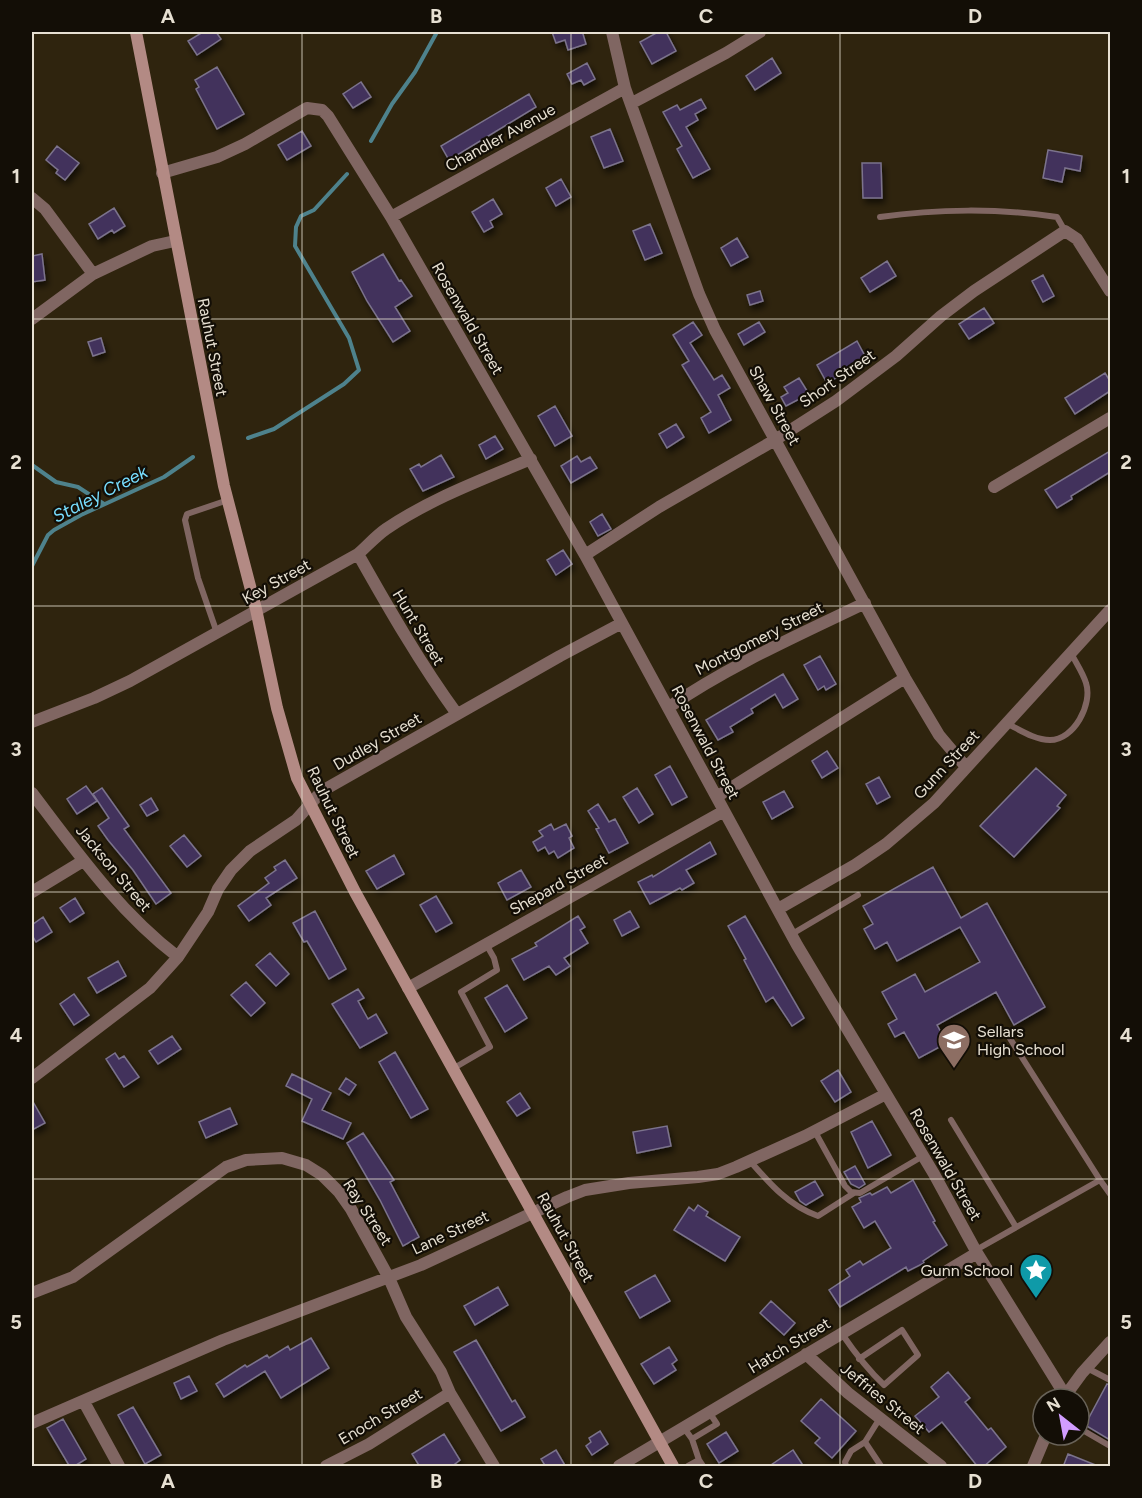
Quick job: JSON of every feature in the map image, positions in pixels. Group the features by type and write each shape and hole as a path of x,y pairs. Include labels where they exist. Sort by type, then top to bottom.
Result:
{"main road":[{"name":"Rauhut Street","path":"135,32 228,500 256,609 283,730 297,778 408,988 673,1467"}],"street":[{"name":"Shaw Street","path":"612,32 625,88 699,294 716,330 905,678 939,735 966,767"},
{"path":"632,103 726,53 760,32"},
{"name":"Chandler Avenue","path":"391,217 625,88"},
{"name":"Rosenwald Street","path":"162,173 217,157 307,108 322,110 328,116 391,217 531,459 792,934 923,1156 976,1251 1058,1387"},
{"path":"32,198 45,209 93,274"},
{"path":"1065,231 1077,239 1110,291"},
{"name":"Short Street","path":"585,555 659,507 775,440 863,382 974,291 1065,231"},
{"path":"32,319 93,274 144,249 175,241"},
{"path":"994,487 1110,418"},
{"name":"Key Street","path":"32,722 130,681 358,554 385,530 426,506 531,459"},
{"name":"Hunt Street","path":"358,554 395,621 457,714"},
{"name":"Montgomery Street","path":"669,707 699,687 765,651 866,603"},
{"name":"Gunn Street","path":"778,909 855,865 886,844 934,803 1110,610"},
{"name":"Dudley Street","path":"32,1078 150,988 178,957 208,912 218,889 231,870 250,851 296,820 322,791 622,623"},
{"path":"718,796 905,678"},
{"name":"Jackson Street","path":"32,793 83,861 120,904 155,939 178,957"},
{"name":"Shepard Street","path":"408,988 724,810"},
{"path":"32,892 83,861"},
{"name":"Lane Street","path":"32,1423 223,1340 389,1278 585,1190 718,1174 814,1131 886,1094"},
{"name":"Ray Street","path":"32,1293 73,1277 226,1167 246,1160 265,1158 282,1158 306,1165 322,1175 351,1209 389,1278 406,1317 441,1372 450,1393 494,1467"},
{"name":"Hatch Street","path":"619,1467 976,1251"},
{"path":"1072,1387 1110,1342"},
{"name":"Jeffries Street","path":"806,1354 848,1393 941,1467"},
{"name":"Enoch Street","path":"326,1467 369,1444 450,1393"},
{"path":"84,1402 119,1467"},
{"path":"1033,1467 1041,1447"}],"lane":[{"path":"880,217 954,211 1032,213 1057,217 1065,231"},
{"path":"217,634 198,578 184,520 187,514 228,500"},
{"path":"1006,723 1039,739 1057,740 1070,733 1084,709 1088,692 1086,682 1071,653"},
{"path":"792,934 858,895"},
{"path":"454,1068 490,1047 461,992 497,970 486,943"},
{"path":"1009,1037 1110,1194"},
{"path":"951,1120 1016,1227"},
{"path":"814,1131 844,1186 855,1193"},
{"path":"750,1161 779,1193 810,1213 818,1215 923,1156"},
{"path":"976,1251 1100,1180"},
{"path":"841,1333 859,1359 884,1385 918,1355 902,1330 859,1359"},
{"path":"1087,1368 1110,1380"},
{"path":"692,1439 717,1424 709,1412"},
{"path":"846,1467 844,1462 851,1451 865,1442 880,1418"},
{"path":"684,1427 692,1439 703,1467"},
{"path":"1091,1435 1110,1446"},
{"path":"865,1442 880,1467"},
{"path":"688,1467 699,1460"}],"building":[{"path":"203,32 216,32 221,39 197,55 188,41"},
{"path":"552,32 584,32 586,44 568,50 565,40 556,43"},
{"path":"658,32 666,32 676,51 652,64 640,42"},
{"path":"772,58 781,73 755,90 746,76"},
{"path":"587,63 595,79 584,85 581,80 572,84 567,74"},
{"path":"217,67 244,114 217,129 196,89 199,87 195,80"},
{"path":"361,82 371,97 353,108 343,94"},
{"path":"529,94 536,107 449,160 441,146"},
{"path":"701,99 706,108 695,114 698,120 686,127 710,169 693,178 677,149 682,146 663,112 677,105 680,110"},
{"path":"610,129 623,161 604,168 591,137"},
{"path":"302,131 311,146 287,160 278,145"},
{"path":"57,146 79,163 65,180 56,173 58,170 46,160"},
{"path":"1048,150 1082,156 1080,171 1065,168 1062,182 1043,178"},
{"path":"862,163 881,163 882,198 863,198"},
{"path":"561,179 571,197 556,206 546,188"},
{"path":"493,199 502,214 490,221 493,227 484,232 472,212"},
{"path":"114,208 125,226 114,233 112,230 98,239 89,224"},
{"path":"650,224 662,253 645,260 633,231"},
{"path":"737,238 748,257 731,266 721,248"},
{"path":"42,254 45,280 32,282 32,256"},
{"path":"383,254 399,281 401,280 412,296 395,307 410,331 393,342 352,272"},
{"path":"887,261 896,276 870,292 861,278"},
{"path":"1043,275 1054,296 1043,302 1032,281"},
{"path":"760,291 763,301 750,305 747,295"},
{"path":"984,308 994,323 969,339 959,324"},
{"path":"693,322 702,335 690,343 714,380 722,375 730,388 718,395 731,420 709,433 701,418 711,412 682,365 689,361 673,335"},
{"path":"759,322 765,332 744,345 738,334"},
{"path":"101,338 105,352 93,356 88,342"},
{"path":"857,341 866,358 839,373 841,375 827,383 817,365"},
{"path":"1105,373 1110,381 1110,391 1075,414 1065,398"},
{"path":"799,378 809,394 786,406 781,397 788,393 784,387"},
{"path":"555,406 572,436 555,446 538,416"},
{"path":"676,424 684,437 667,448 659,434"},
{"path":"495,436 503,449 486,459 479,445"},
{"path":"1110,451 1110,472 1071,496 1072,499 1057,508 1045,490"},
{"path":"441,455 454,477 423,491 410,469 419,464 421,467"},
{"path":"577,456 581,462 590,457 597,468 571,483 561,466"},
{"path":"602,514 611,529 598,536 590,522"},
{"path":"563,550 572,564 556,575 547,560"},
{"path":"820,656 836,684 826,690 824,686 818,690 804,665"},
{"path":"783,674 798,699 783,708 775,694 751,709 753,713 730,727 733,732 718,740 706,720"},
{"path":"827,751 838,768 822,778 812,761"},
{"path":"670,766 687,797 672,805 655,775"},
{"path":"1036,768 1066,795 1057,806 1060,808 1014,857 980,826"},
{"path":"879,777 890,797 877,804 866,784"},
{"path":"86,786 97,801 77,814 67,799"},
{"path":"102,788 129,826 124,829 171,893 156,904 133,870 98,826 109,818 93,794"},
{"path":"637,788 653,814 639,823 623,797"},
{"path":"784,791 793,807 772,819 763,802"},
{"path":"151,798 158,810 147,816 140,805"},
{"path":"598,804 609,822 615,819 628,843 609,853 596,829 599,828 588,811"},
{"path":"551,824 554,830 566,824 572,836 569,838 574,848 558,858 554,851 549,854 545,847 538,851 533,842 543,836 539,831"},
{"path":"184,835 201,856 187,867 170,846"},
{"path":"710,842 716,854 686,870 694,883 650,904 638,882 652,875 653,877"},
{"path":"394,855 404,874 377,889 366,871"},
{"path":"285,860 297,878 266,898 271,905 249,921 238,906 269,883 265,878 276,870 274,867"},
{"path":"933,867 961,918 987,903 1045,1007 1014,1025 996,992 937,1025 947,1043 919,1058 904,1032 895,1037 888,1024 897,1019 882,992 915,974 925,992 980,962 960,927 897,961 887,942 875,949 864,929 873,924 863,906"},
{"path":"521,870 531,887 507,900 498,883"},
{"path":"436,896 452,923 436,932 420,905"},
{"path":"75,898 84,913 70,922 60,908"},
{"path":"315,911 346,969 329,979 307,941 304,942 293,923"},
{"path":"630,911 639,927 622,936 614,920"},
{"path":"578,916 585,927 580,930 588,943 564,958 570,966 556,975 549,966 524,980 512,959 537,946 535,943"},
{"path":"745,916 804,1018 792,1026 773,997 766,1002 728,926"},
{"path":"43,917 52,932 36,942 32,935 32,925"},
{"path":"270,953 289,974 276,986 256,965"},
{"path":"118,961 126,976 97,993 88,978"},
{"path":"246,982 265,1003 251,1016 231,995"},
{"path":"507,985 527,1018 505,1032 485,998"},
{"path":"358,989 364,998 358,1001 368,1019 376,1014 387,1033 360,1048 332,1004"},
{"path":"74,994 89,1015 74,1025 60,1004"},
{"path":"172,1036 181,1049 158,1064 149,1051"},
{"path":"395,1052 428,1109 411,1118 379,1062"},
{"path":"115,1053 119,1059 124,1056 139,1077 124,1087 106,1059"},
{"path":"838,1070 851,1092 835,1102 821,1081"},
{"path":"292,1074 331,1093 322,1110 351,1123 343,1139 302,1121 312,1099 286,1086"},
{"path":"346,1078 356,1085 349,1095 339,1089"},
{"path":"520,1093 530,1108 517,1116 507,1102"},
{"path":"32,1100 45,1123 32,1130"},
{"path":"230,1108 237,1124 206,1138 199,1122"},
{"path":"872,1121 891,1155 868,1168 851,1132"},
{"path":"667,1126 671,1146 637,1153 633,1132"},
{"path":"363,1133 394,1180 390,1182 419,1237 403,1246 347,1143"},
{"path":"855,1166 865,1184 859,1188 851,1184 844,1172"},
{"path":"913,1180 947,1245 923,1261 924,1263 908,1271 906,1267 840,1307 829,1290 850,1276 846,1270 860,1261 863,1265 891,1248 875,1221 864,1228 852,1207 861,1202 859,1198 870,1193 872,1195 887,1187 891,1193"},
{"path":"815,1181 823,1195 806,1205 800,1201 795,1192"},
{"path":"698,1205 708,1212 706,1216 740,1237 725,1261 674,1230 689,1207 694,1211"},
{"path":"655,1275 670,1301 640,1318 625,1292"},
{"path":"498,1287 508,1305 475,1325 464,1306"},
{"path":"771,1301 795,1323 784,1335 760,1313"},
{"path":"311,1338 329,1368 281,1398 265,1371 224,1397 216,1384 245,1365 247,1367 267,1355 269,1358 288,1346 290,1350"},
{"path":"476,1340 512,1402 515,1400 525,1417 501,1431 454,1352"},
{"path":"669,1347 677,1360 672,1364 676,1370 654,1384 641,1364"},
{"path":"948,1372 970,1398 965,1402 988,1430 991,1428 1006,1447 983,1467 978,1467 942,1422 929,1432 915,1416 939,1397 931,1387"},
{"path":"189,1376 197,1391 181,1399 174,1383"},
{"path":"1107,1384 1110,1385 1110,1440 1091,1429 1091,1414"},
{"path":"821,1399 856,1431 832,1458 815,1443 820,1438 801,1421"},
{"path":"133,1407 161,1455 145,1464 118,1415"},
{"path":"63,1419 86,1459 73,1467 70,1467 47,1428"},
{"path":"600,1431 608,1444 592,1455 586,1446 591,1442 589,1438"},
{"path":"726,1432 738,1451 719,1463 707,1444"},
{"path":"444,1434 460,1460 451,1467 420,1467 412,1454"},
{"path":"556,1450 566,1467 546,1467 541,1459"},
{"path":"793,1450 804,1467 768,1467"},
{"path":"1068,1454 1098,1466 1098,1467 1063,1467"}],"waterway":[{"name":"Staley Creek","path":"371,141 392,104 415,72 437,32"},
{"name":"Staley Creek","path":"248,438 274,429 344,384 359,370 349,338 295,246 296,227 301,216 314,210 347,174"},
{"name":"Staley Creek","path":"32,566 48,535 54,530 164,477 193,457"},
{"path":"32,465 56,482 78,487 104,504"}],"place":[{"name":"Sellars High School","path":"954,1069"},
{"name":"Gunn School","path":"1036,1299"}]}
